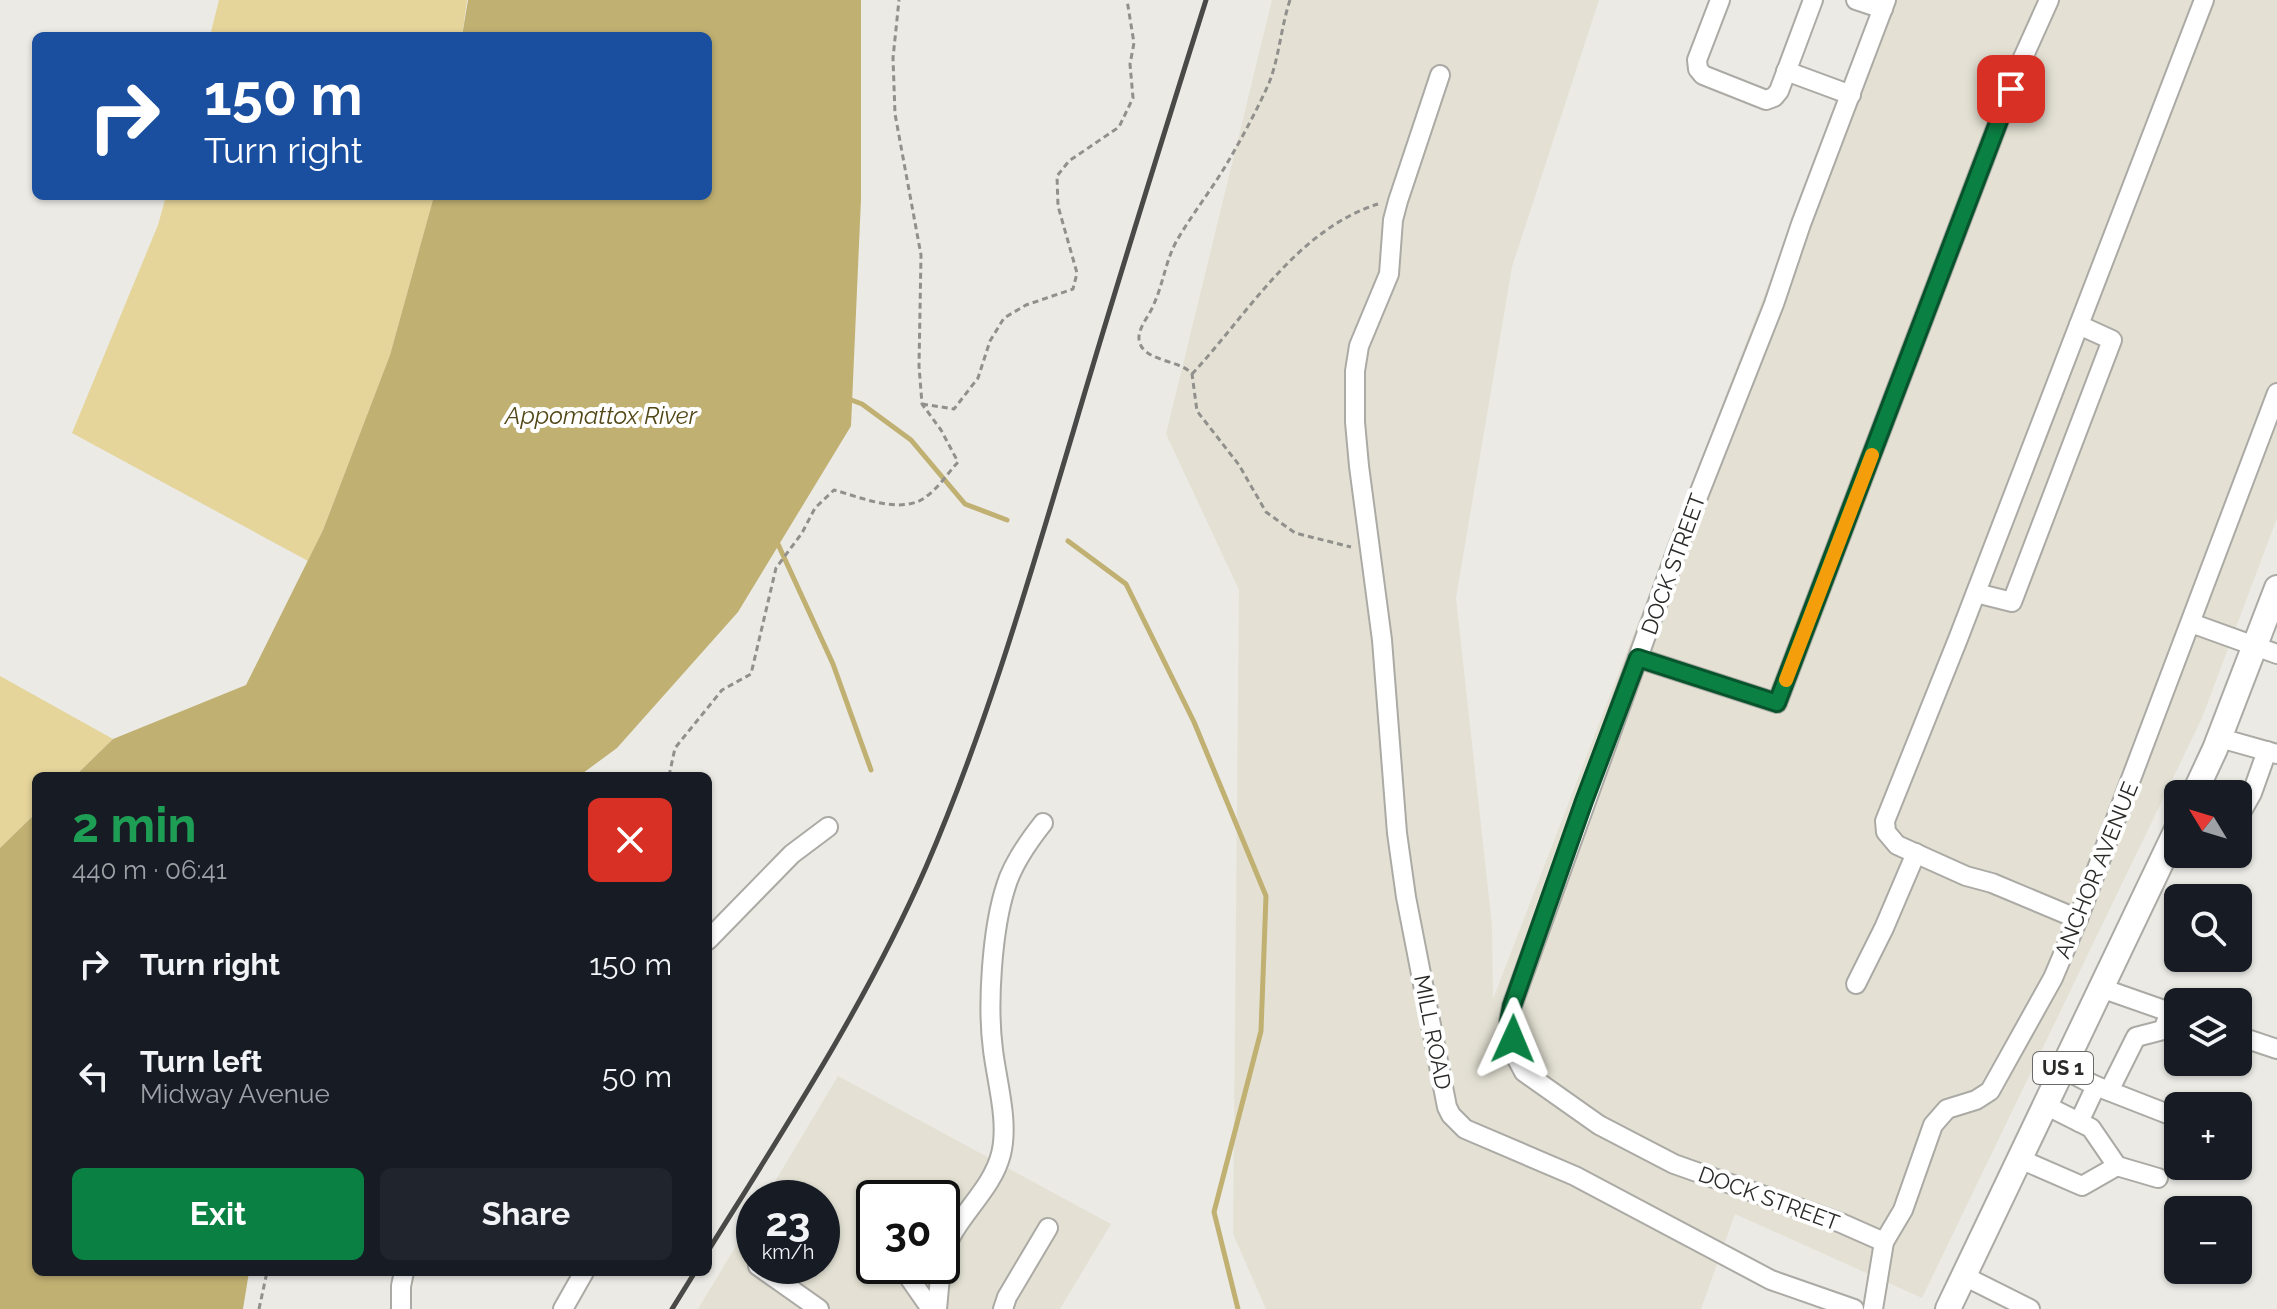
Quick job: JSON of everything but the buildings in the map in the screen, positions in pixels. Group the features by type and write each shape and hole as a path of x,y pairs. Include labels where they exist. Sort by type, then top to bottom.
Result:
{"main road":[{"path":"2200,780 2266,650 2277,588"},
{"name":"US 1","path":"1948,1309 2164,856"}],"street":[{"path":"1720,0 1697,60 1698,69 1703,75 1766,100 1779,91 1813,0"},
{"path":"1856,0 1884,5"},
{"path":"1638,658 1777,703 2022,60 2049,0"},
{"path":"2078,919 1992,883 1966,876 1891,841 1885,821 2204,0"},
{"name":"DOCK STREET","path":"1884,5 1774,304 1678,547 1584,801 1509,1022 1518,1062 1524,1072 1599,1125 1650,1153 1841,1223 1884,1242"},
{"path":"1786,71 1851,95"},
{"name":"MILL ROAD","path":"1440,75 1393,220 1389,274 1359,346 1355,371 1359,466 1382,640 1397,833 1406,897 1451,1115 1465,1129 1575,1176 1771,1280 1854,1309"},
{"path":"1976,593 2012,602 2112,340 2079,325"},
{"name":"ANCHOR AVENUE","path":"1873,1309 1884,1242 1903,1210 1933,1125 1947,1109 1976,1100 1990,1091 2053,978 2277,393"},
{"path":"2191,623 2266,650"},
{"path":"2220,738 2272,752 2252,793"},
{"path":"960,1223 981,1193 1001,1153 1004,1130 991,1036 996,943 1006,884 1016,862 1043,823"},
{"path":"712,936 792,854 828,827"},
{"path":"1856,984 1916,853"},
{"path":"2101,988 2164,1010"},
{"path":"2079,1122 2136,1037 2164,1029"},
{"path":"2252,1041 2277,1049"},
{"path":"2063,1069 2164,1112"},
{"path":"2045,1105 2091,1128 2117,1166 2158,1178"},
{"path":"2020,1159 2082,1186 2117,1166"},
{"path":"1003,1309 1048,1228"},
{"path":"401,1309 403,1276"},
{"path":"563,1309 582,1276"},
{"path":"1964,1276 2030,1309"},
{"path":"784,1284 819,1309"},
{"path":"915,1284 934,1309"},
{"path":"934,1309 938,1284"}],"path":[{"path":"670,772 675,748 722,690 751,674 776,568 802,533 815,508 834,490 880,503 913,505 928,496 958,462 941,430 922,404 919,366 921,255 895,114 893,58 899,0"},
{"path":"922,404 954,409 978,378 990,341 1004,318 1026,305 1073,289 1077,273 1058,206 1057,176 1069,161 1119,127 1133,98 1130,64 1134,43 1127,0"},
{"path":"1290,0 1269,83 1229,160 1176,242 1139,339 1142,348 1149,354 1182,365 1192,374 1197,411 1239,465 1266,512 1295,533 1372,551"},
{"path":"1192,374 1226,338 1256,298 1312,241 1354,212 1398,201"},
{"path":"259,1309 266,1276"}],"shaded area":[{"path":"219,0 467,0 463,32 211,32"},
{"path":"1272,0 1599,0 1512,267 1456,598 1492,925 1493,999 1878,0 2277,0 2277,518 2202,718 2172,780 2164,780 2164,797 1922,1298 1735,1214 1701,1309 1266,1309 1233,1234 1239,590 1166,434"},
{"path":"165,200 433,200 390,355 323,530 308,561 72,433 158,225"},
{"path":"0,676 113,739 79,772 32,772 32,817 0,848"},
{"path":"838,1076 1111,1224 1060,1309 698,1309 736,1246 736,1284 840,1284 840,1180 776,1180"}],"water":[{"name":"Appomattox River","path":"468,0 861,0 861,199 851,426 738,612 617,748 584,772 79,772 113,739 246,685 323,530 390,355 433,200 712,200 712,32 463,32"},
{"path":"32,817 32,1276 248,1276 243,1309 0,1309 0,848"}],"waterway":[{"path":"846,398 862,404 911,440 965,504 1007,520"},
{"path":"1068,541 1126,584 1194,722 1266,896 1261,1031 1214,1212 1238,1309"},
{"path":"777,542 833,664 871,770"}],"railway":[{"path":"712,1245 852,1015 903,917 948,814 1024,595 1206,0"},
{"path":"672,1309 693,1276"}],"slow traffic":[{"path":"1786,680 1872,455"}],"route":[{"path":"1513,1039 1509,1022 1512,1006 1638,658 1777,703 2011,89"}]}
